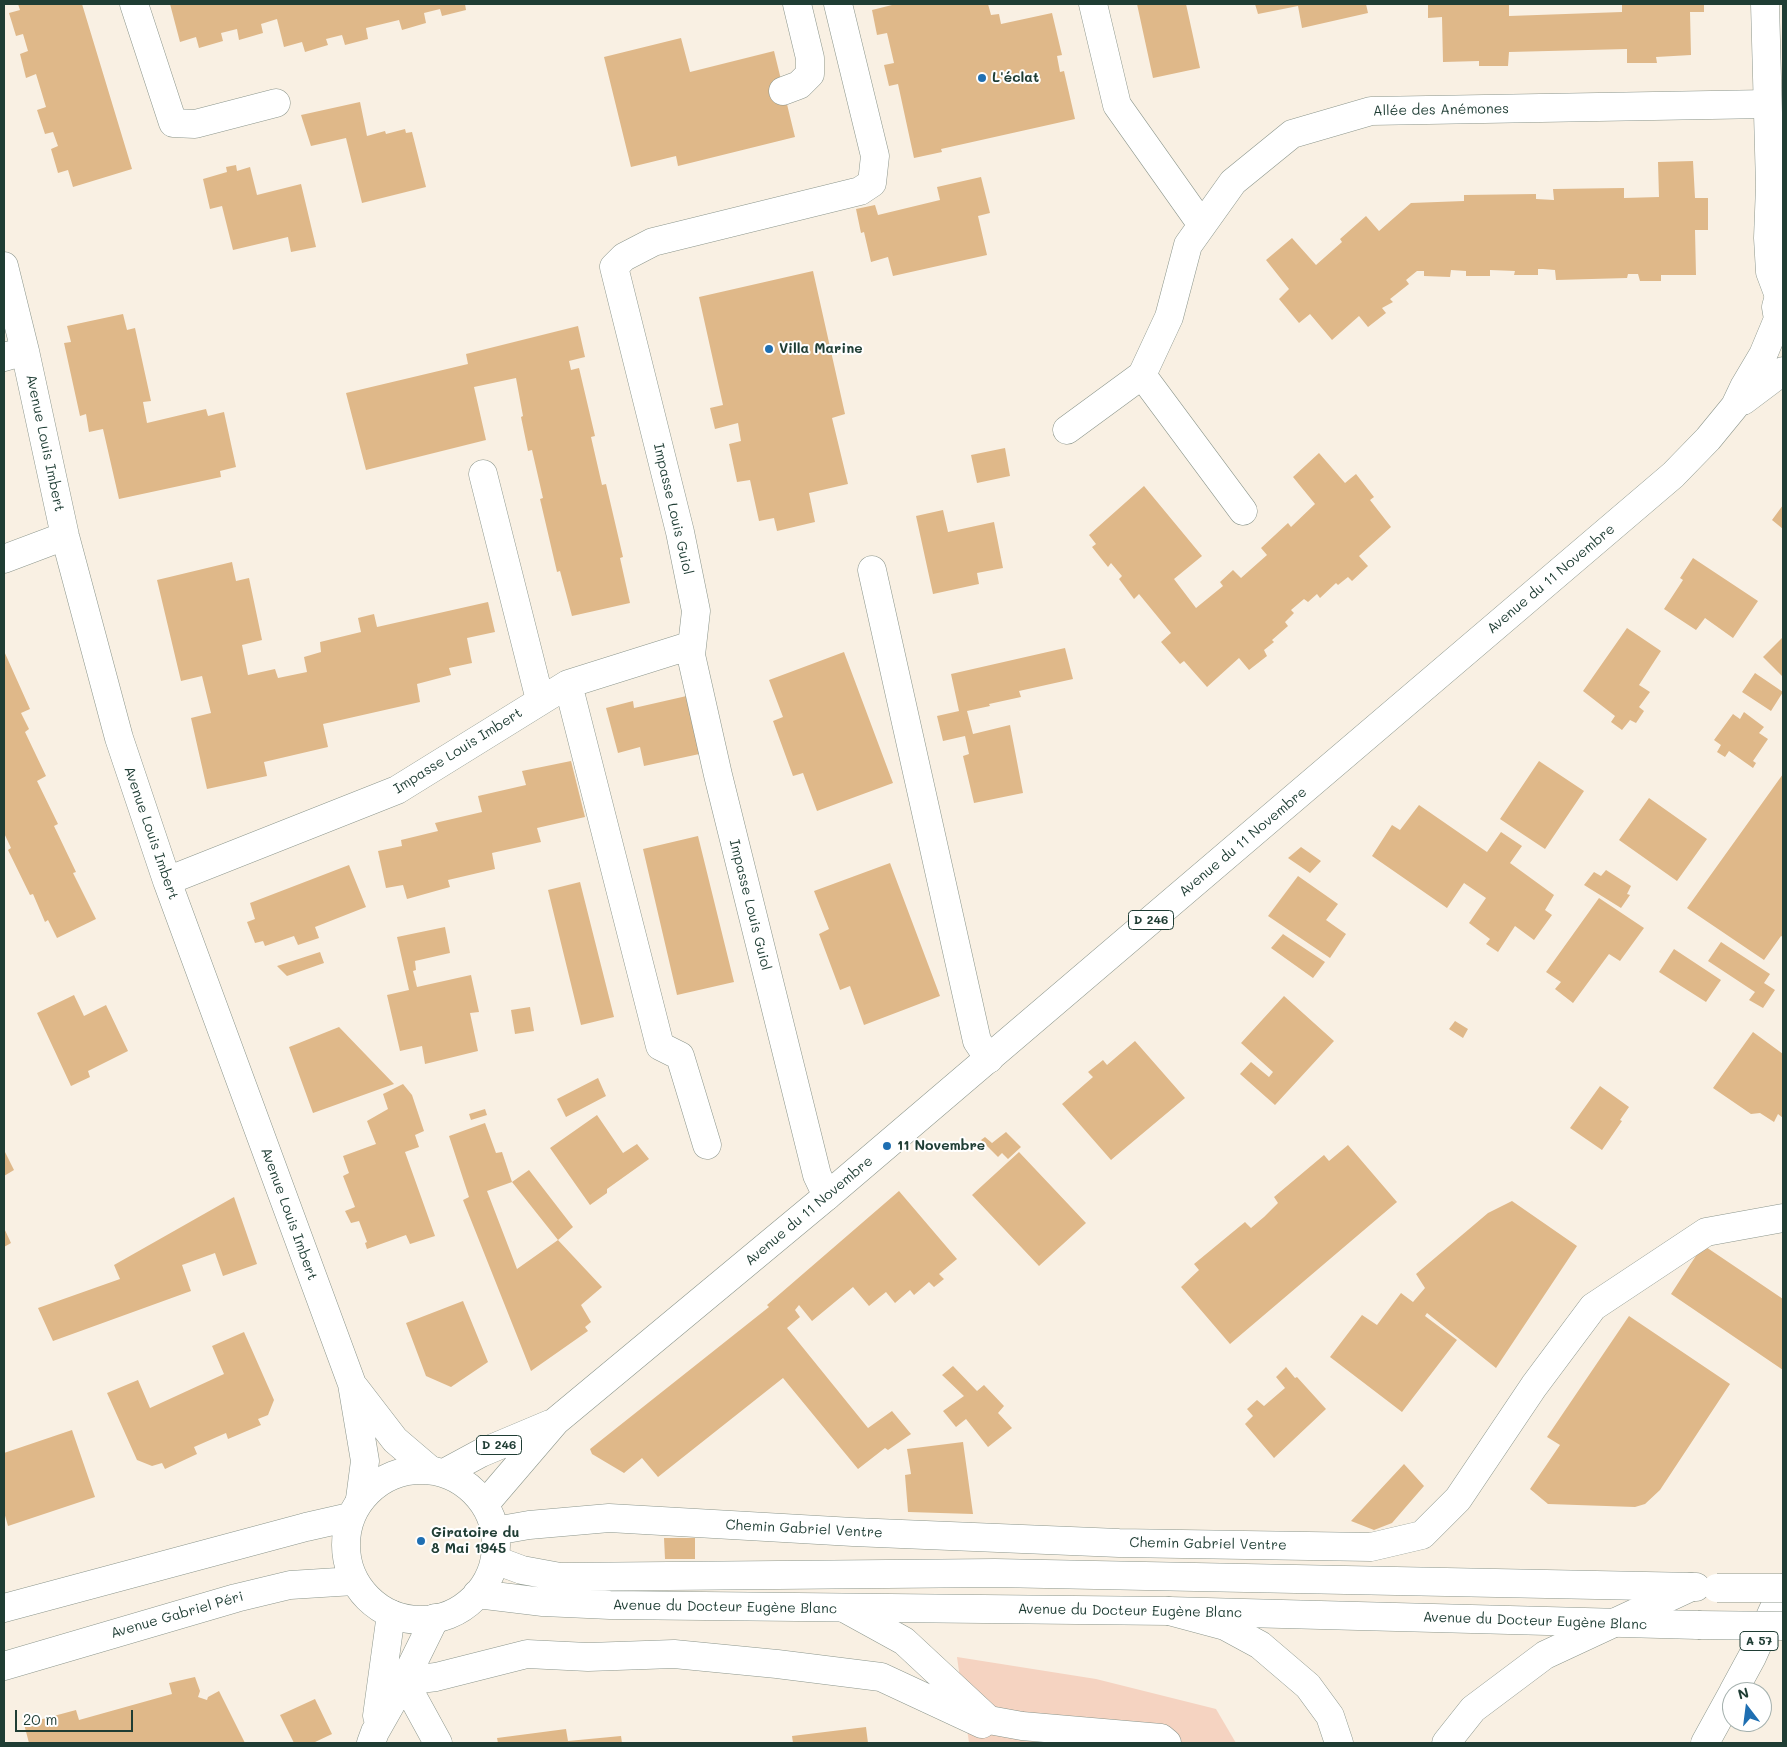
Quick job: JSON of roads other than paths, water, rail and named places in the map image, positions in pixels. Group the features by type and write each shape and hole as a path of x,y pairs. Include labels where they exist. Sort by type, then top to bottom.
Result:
{"main road":[{"path":"134,4 173,123 195,124 276,103"},
{"path":"784,91 799,85 810,74 810,58 797,4"},
{"name":"Impasse Louis Guiol","path":"827,1196 817,1176 716,766 691,655 696,611 680,532 614,266 624,257 653,242 860,191 872,183 875,156 838,4"},
{"path":"1093,4 1117,105 1202,225"},
{"path":"1765,4 1770,186 1768,238 1770,272 1781,308"},
{"name":"Allée des Anémones","path":"1067,430 1142,375 1169,316 1188,245 1233,182 1292,134 1370,110 1767,104"},
{"path":"1770,186 1783,218"},
{"name":"Avenue Louis Imbert","path":"4,266 15,354 119,738 167,881 352,1384 364,1461 355,1508"},
{"name":"Avenue du 11 Novembre","path":"484,1504 556,1421 989,1059 1673,475 1708,439 1735,406 1763,355 1781,308"},
{"name":"Avenue du 11 Novembre","path":"1735,406 1783,371"},
{"path":"1142,375 1243,511"},
{"path":"483,474 540,700"},
{"path":"4,559 65,536"},
{"path":"872,570 977,1041 989,1059"},
{"name":"Impasse Louis Imbert","path":"167,881 396,790 568,684 692,645"},
{"path":"568,684 660,1046 680,1056 707,1145"},
{"name":"Chemin Gabriel Ventre","path":"495,1531 529,1525 609,1518 863,1532 1118,1543 1371,1546 1422,1535 1458,1499 1534,1386 1593,1308 1706,1232 1783,1218"},
{"name":"Avenue Louis Imbert","path":"352,1384 395,1440 437,1471"},
{"name":"Avenue du 11 Novembre","path":"437,1471 556,1421"},
{"path":"410,1470 437,1471 467,1485 484,1504 491,1517 495,1531 495,1560 488,1578 477,1594 465,1606 451,1614 435,1618 420,1620 405,1618 391,1614 376,1606 354,1581 346,1560 345,1538 355,1508 374,1486 391,1476 410,1470"},
{"path":"4,1608 306,1526 355,1508"},
{"name":"Avenue du Docteur Eugène Blanc","path":"495,1560 522,1570 560,1577 995,1573 1783,1588"},
{"name":"Avenue Gabriel Péri","path":"4,1666 281,1587 322,1582 354,1581"},
{"path":"1446,1743 1473,1709 1544,1656 1610,1624 1704,1587"},
{"name":"A 57","path":"1738,1682 1752,1657 1783,1588"},
{"name":"Avenue du Docteur Eugène Blanc","path":"477,1594 543,1602 610,1605 1170,1611 1610,1624 1783,1626"},
{"path":"844,1608 904,1641 984,1729"},
{"path":"1170,1611 1225,1626 1260,1645 1308,1686 1330,1716 1339,1743"},
{"path":"373,1738 391,1614"},
{"path":"373,1738 435,1618"},
{"path":"404,1681 436,1677 528,1654 588,1656 674,1654 881,1677 984,1729 1022,1726 1160,1738 1167,1743"},
{"path":"404,1681 438,1743"},
{"name":"A 57","path":"1705,1743 1722,1712"}],"place":[{"name":"L'éclat","path":"982,78"},
{"name":"Villa Marine","path":"769,349"},
{"name":"11 Novembre","path":"887,1146"},
{"name":"Giratoire du 8 Mai 1945","path":"421,1541"}]}
